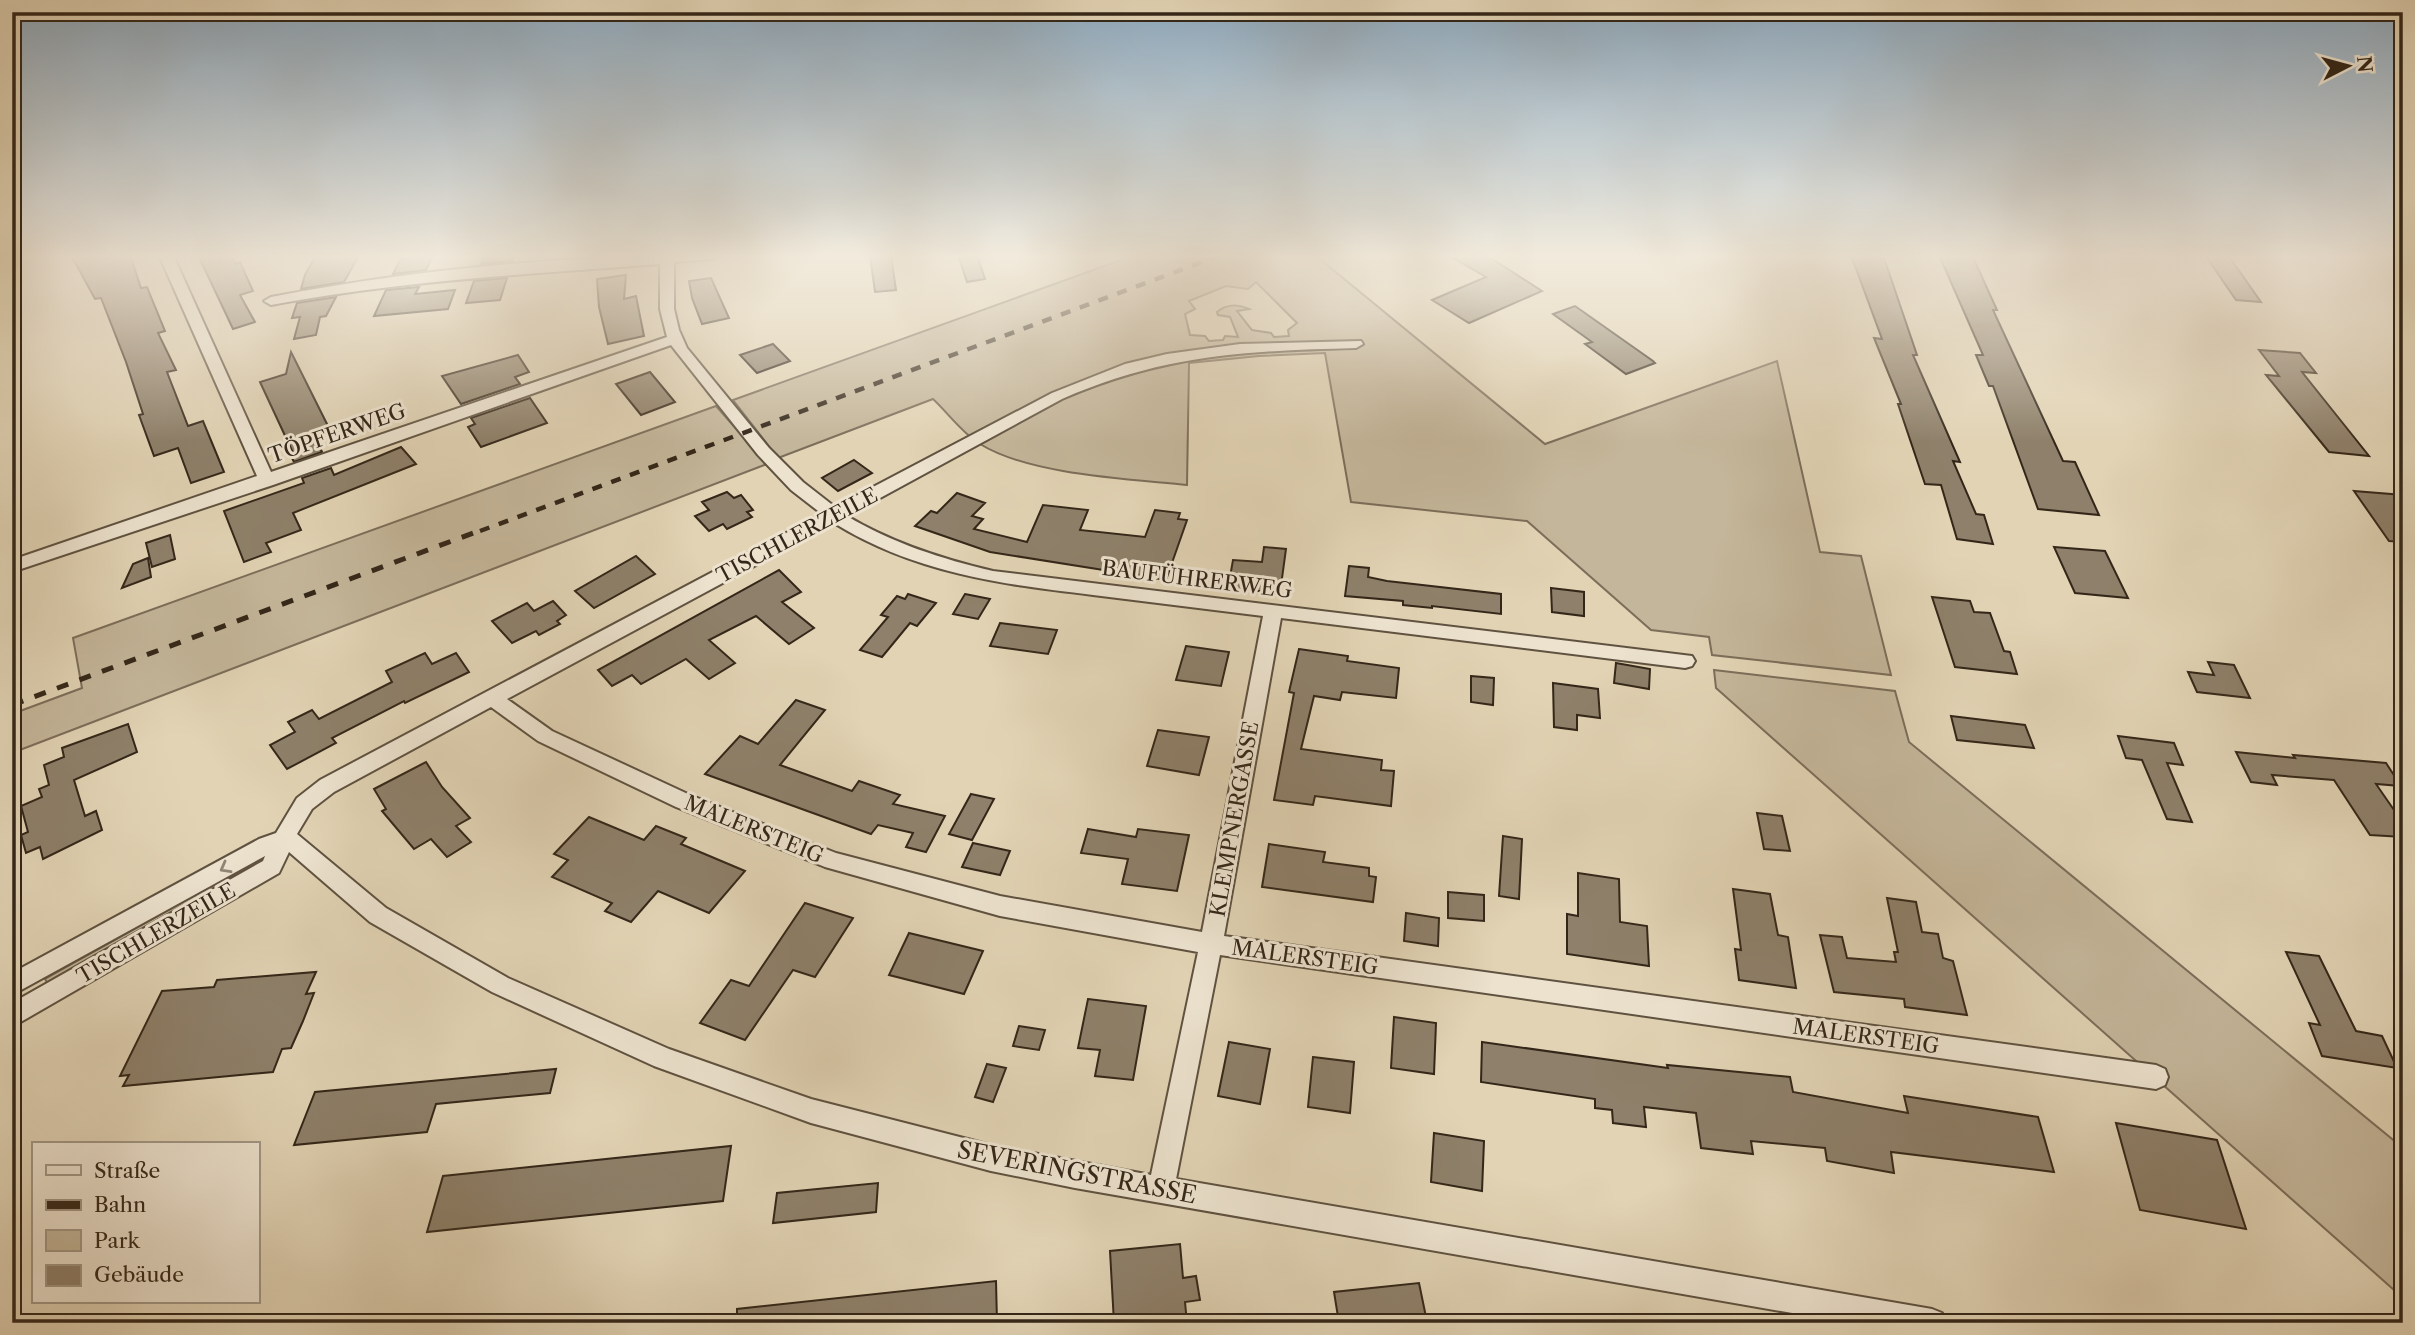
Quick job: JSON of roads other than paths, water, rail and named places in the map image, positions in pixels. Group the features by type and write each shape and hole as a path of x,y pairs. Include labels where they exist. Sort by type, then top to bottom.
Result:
{"street":[{"path":"194,317 267,481"},
{"path":"670,317 675,340"},
{"name":"TÖPFERWEG","path":"12,566 675,340"},
{"name":"BAUFÜHRERWEG","path":"675,340 746,432 778,467 834,515 912,553 947,566 993,577 1685,661"},
{"name":"TISCHLERZEILE","path":"12,1016 271,867 287,838 291,818 307,798 1057,396 1093,379 1134,365 1209,350 1356,344"},
{"name":"KLEMPNERGASSE","path":"1161,1190 1211,944 1273,611"},
{"name":"MALERSTEIG","path":"495,697 502,706 545,736 683,801 833,861 1000,905 1211,944 2156,1077"},
{"name":"TISCHLERZEILE","path":"12,985 267,845 287,838"},
{"name":"SEVERINGSTRASSE","path":"287,838 378,915 500,985 663,1058 811,1111 991,1158 1161,1190 1932,1323"}],"railway":[{"path":"480,531 1054,317"},
{"path":"12,705 484,529"}]}
